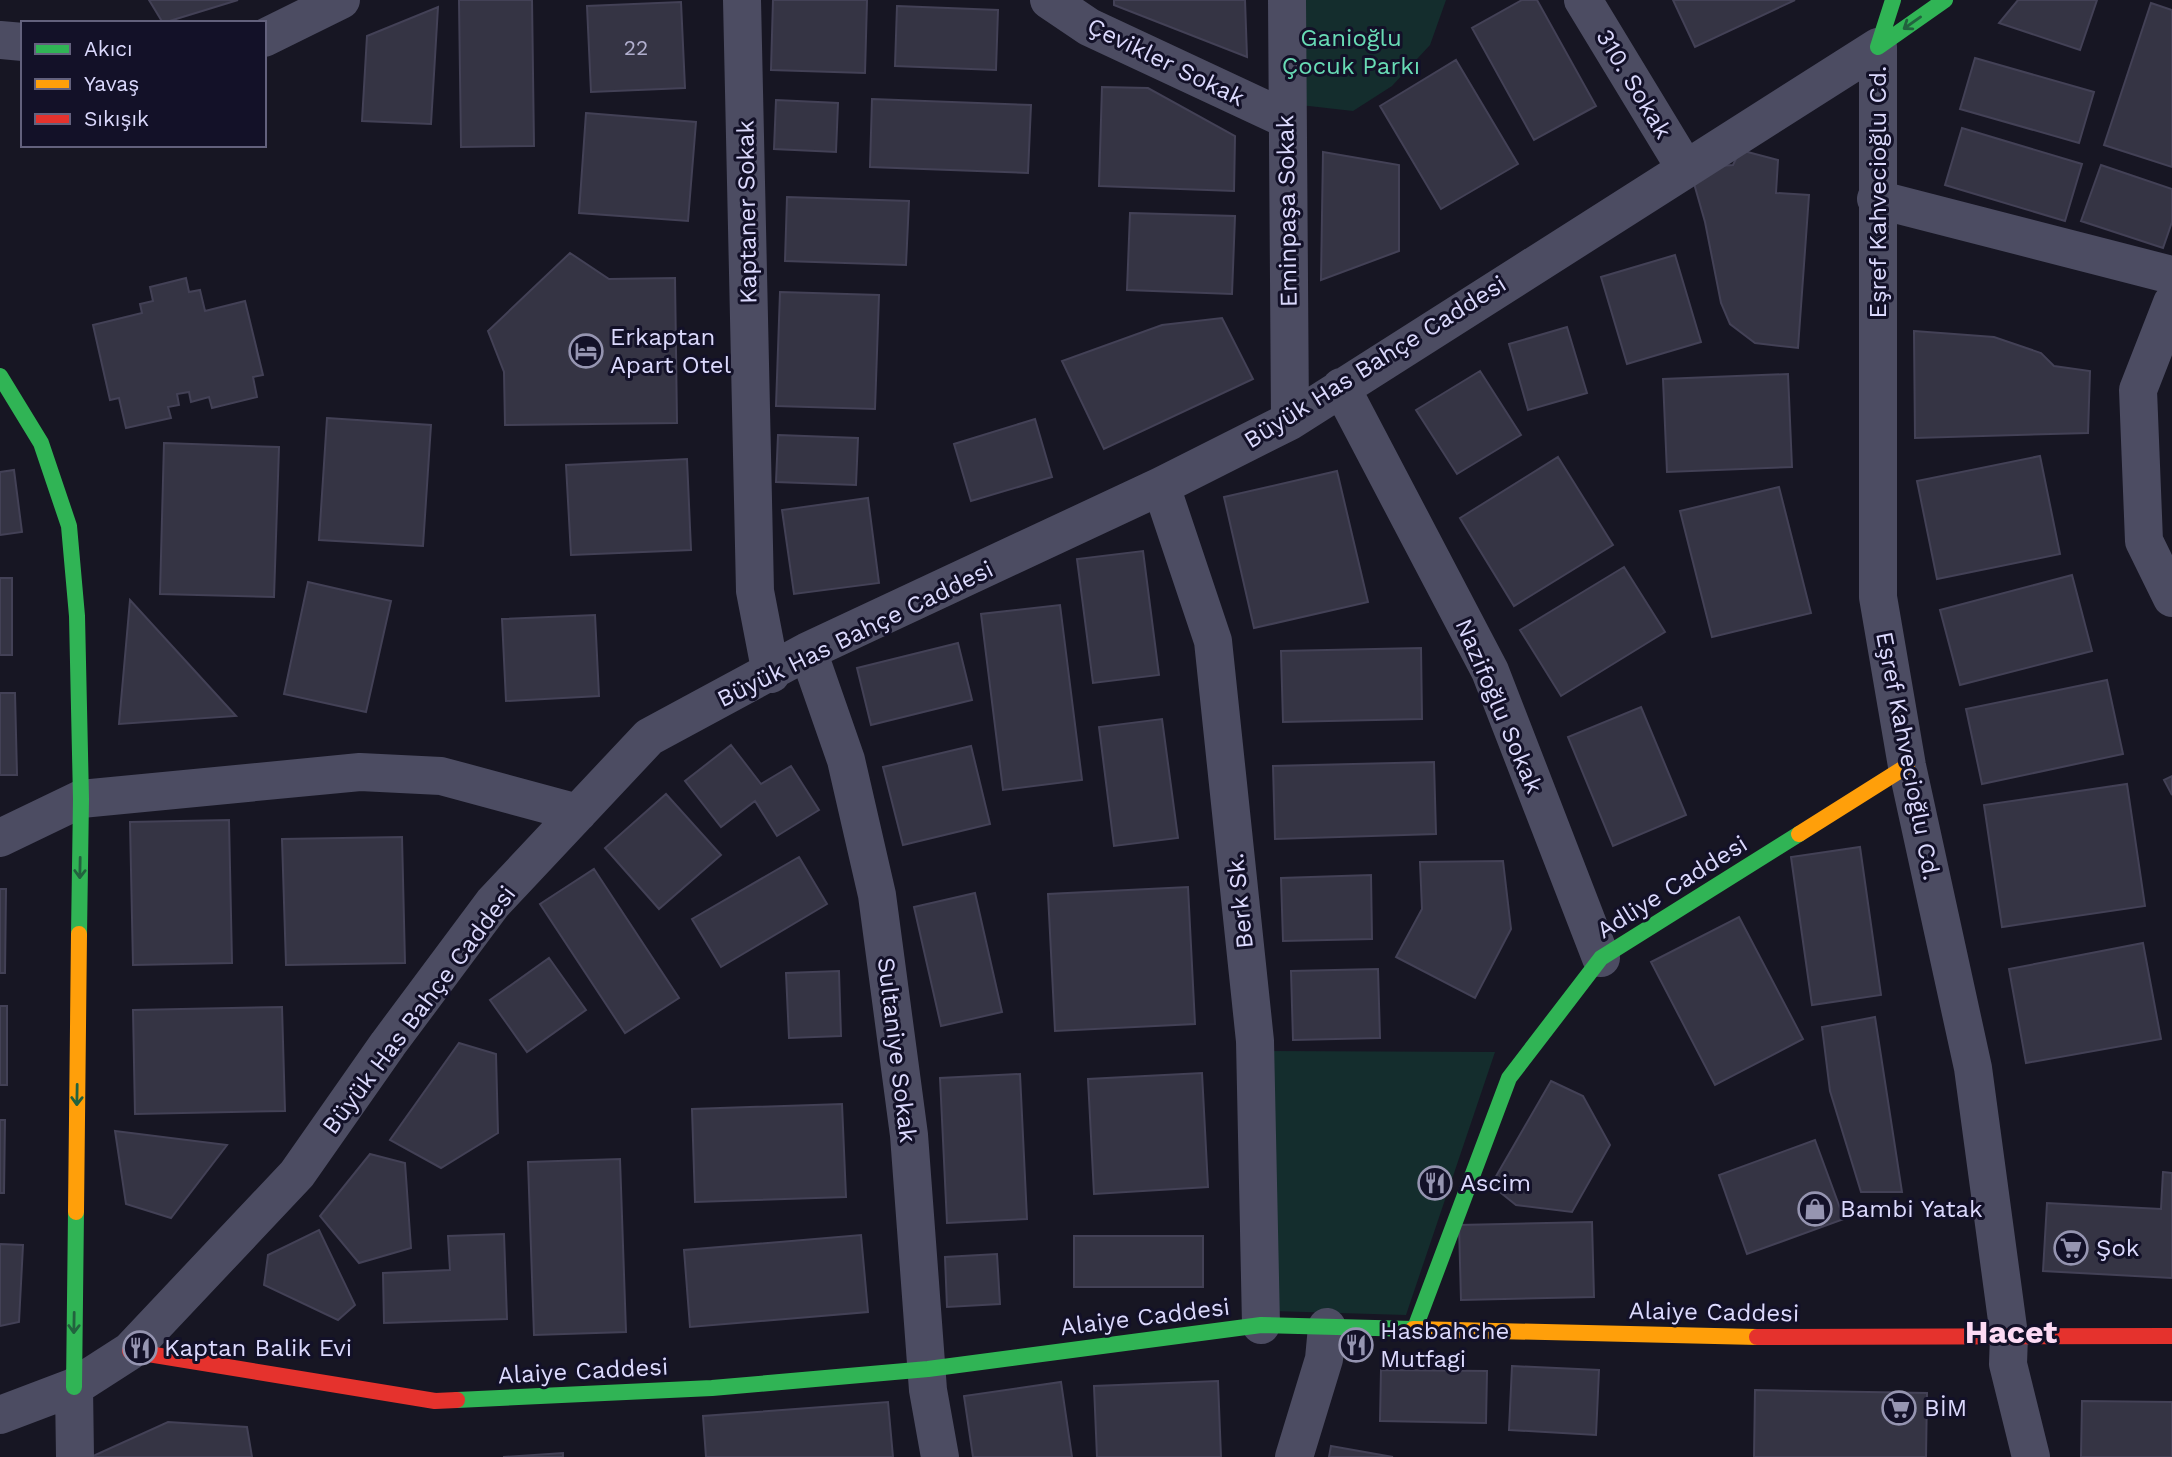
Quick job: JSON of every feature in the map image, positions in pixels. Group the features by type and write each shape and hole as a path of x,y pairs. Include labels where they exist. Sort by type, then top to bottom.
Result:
{"street":[{"path":"266,37 341,0"},
{"name":"Kaptaner Sokak","path":"742,0 755,592 771,674"},
{"name":"Çevikler Sokak","path":"1049,0 1089,27 1286,119"},
{"name":"Eminpaşa Sokak","path":"1287,0 1290,421"},
{"name":"310. Sokak","path":"1583,0 1685,168"},
{"name":"Eşref Kahvecioğlu Cd.","path":"1893,0 1876,29 1878,597 1907,766 1973,1068 2009,1335 2008,1364 2031,1457"},
{"path":"1876,29 1945,0"},
{"name":"Büyük Has Bahçe Caddesi","path":"0,1415 74,1387 130,1351 297,1174 493,903 649,737 771,674 808,651 1161,486 1290,421 1685,168 1876,29"},
{"path":"0,40 21,42"},
{"path":"1876,199 2172,275"},
{"path":"2172,303 2138,390 2144,541 2172,598"},
{"path":"0,376 41,443 69,526 77,616 81,799 75,1457"},
{"name":"Nazifoğlu Sokak","path":"1341,387 1490,671 1601,958"},
{"name":"Berk Sk.","path":"1161,486 1213,641 1255,1041 1262,1325"},
{"name":"Sultaniye Sokak","path":"808,651 846,760 877,895 909,1135 928,1390 940,1457"},
{"name":"Adliye Caddesi","path":"1415,1328 1509,1078 1601,958 1907,766"},
{"path":"0,838 81,799 360,772 441,776 578,813"},
{"name":"Alaiye Caddesi","path":"130,1351 436,1401 712,1388 928,1369 1262,1325 1737,1337 2172,1336"},
{"path":"1294,1457 1324,1359 1327,1327"}],"green space":[{"name":"Ganioğlu Çocuk Parkı","path":"1301,0 1446,0 1430,45 1392,86 1353,111 1300,105"},
{"path":"1268,1051 1495,1052 1406,1315 1272,1311"}],"building":[{"path":"149,0 238,0 170,21 162,21"},
{"path":"459,0 532,0 534,146 461,147"},
{"path":"773,0 867,0 865,73 771,70"},
{"path":"1114,0 1245,0 1247,57 1114,5"},
{"path":"1522,0 1537,0 1596,106 1534,140 1472,28"},
{"path":"1673,0 1795,0 1695,47"},
{"path":"2018,0 2097,0 2080,50 1999,23"},
{"path":"681,2 685,88 591,92 587,6"},
{"path":"2151,3 2172,10 2172,167 2104,145"},
{"path":"897,6 998,10 996,70 895,66"},
{"path":"438,7 431,124 362,121 367,36"},
{"path":"1975,58 2094,92 2079,143 1960,109"},
{"path":"1456,60 1518,164 1441,209 1380,106"},
{"path":"1102,87 1148,88 1235,136 1234,191 1099,186"},
{"path":"872,99 1031,105 1028,173 870,167"},
{"path":"776,100 838,103 836,152 774,149"},
{"path":"586,113 696,122 688,221 579,213"},
{"path":"1962,128 2082,164 2065,221 1945,185"},
{"path":"1740,150 1778,160 1776,193 1809,195 1798,348 1755,343 1730,324 1721,303 1705,222 1693,180 1705,167 1733,165"},
{"path":"1323,152 1399,165 1399,251 1321,280"},
{"path":"2101,165 2172,189 2172,222 2163,248 2081,221"},
{"path":"787,197 909,201 906,265 785,261"},
{"path":"1130,213 1235,216 1232,294 1127,290"},
{"name":"Erkaptan Apart Otel","path":"570,253 609,279 675,278 677,423 505,425 504,372 488,331"},
{"path":"1675,255 1701,342 1627,364 1601,277"},
{"path":"186,278 189,292 200,290 205,311 245,301 263,375 253,377 257,397 212,408 209,397 191,402 189,392 177,394 179,405 168,407 171,418 126,428 119,398 110,400 93,325 142,313 140,304 153,301 150,287"},
{"path":"780,292 879,295 875,409 776,406"},
{"path":"1222,318 1253,379 1104,449 1062,361 1162,325"},
{"path":"1567,327 1587,393 1528,410 1509,344"},
{"path":"1914,331 1994,337 2041,353 2054,366 2090,371 2088,433 1915,438"},
{"path":"1480,371 1521,435 1457,474 1416,410"},
{"path":"1788,374 1792,467 1667,472 1663,379"},
{"path":"327,418 431,425 423,546 319,540"},
{"path":"1035,419 1052,477 971,501 954,444"},
{"path":"778,435 858,438 856,485 776,482"},
{"path":"164,443 279,447 274,597 160,594"},
{"path":"2040,456 2060,554 1937,579 1917,481"},
{"path":"1558,457 1613,545 1514,606 1460,518"},
{"path":"687,459 691,550 571,555 566,465"},
{"path":"14,470 22,532 0,535 0,472"},
{"path":"1337,471 1368,602 1254,628 1224,497"},
{"path":"1779,487 1811,613 1712,637 1680,511"},
{"path":"868,498 879,583 794,594 782,510"},
{"path":"1143,551 1159,675 1093,683 1077,559"},
{"path":"1624,567 1665,632 1561,696 1520,630"},
{"path":"2072,575 2092,651 1960,685 1940,610"},
{"path":"0,578 12,578 12,655 0,655"},
{"path":"308,582 391,601 366,712 284,694"},
{"path":"130,600 236,716 119,724"},
{"path":"1060,605 1082,780 1003,790 981,614"},
{"path":"595,615 599,696 506,701 502,619"},
{"path":"958,643 972,700 871,725 857,668"},
{"path":"1421,648 1422,719 1283,722 1281,651"},
{"path":"2107,680 2123,754 1982,784 1966,709"},
{"path":"0,693 15,693 17,775 0,775"},
{"path":"1641,707 1686,815 1613,846 1568,737"},
{"path":"1162,719 1178,838 1114,846 1099,727"},
{"path":"731,745 761,784 791,766 819,810 777,836 755,801 721,827 685,781"},
{"path":"971,746 990,824 903,845 883,767"},
{"path":"1434,762 1436,834 1275,839 1273,766"},
{"path":"2172,776 2172,795 2164,780"},
{"path":"2127,784 2145,906 2002,927 1984,805"},
{"path":"666,794 721,855 659,909 605,848"},
{"path":"229,820 232,963 133,965 130,822"},
{"path":"402,837 405,963 286,965 282,839"},
{"path":"1860,847 1881,995 1812,1005 1791,857"},
{"path":"799,857 827,904 721,967 692,919"},
{"path":"1503,861 1511,929 1475,998 1396,957 1422,909 1420,862"},
{"path":"594,869 679,998 625,1033 540,904"},
{"path":"1371,875 1372,939 1283,941 1281,878"},
{"path":"1188,887 1195,1024 1055,1031 1048,894"},
{"path":"0,889 6,889 5,973 0,973"},
{"path":"975,893 1002,1012 941,1026 914,907"},
{"path":"1739,917 1803,1039 1715,1085 1651,962"},
{"path":"2143,943 2161,1039 2026,1063 2009,969"},
{"path":"549,958 586,1010 527,1052 490,1000"},
{"path":"1378,969 1380,1038 1293,1040 1291,971"},
{"path":"839,971 841,1036 789,1038 786,973"},
{"path":"0,1006 7,1006 7,1085 0,1085"},
{"path":"282,1007 285,1111 135,1114 133,1010"},
{"path":"1875,1017 1902,1192 1861,1192 1830,1091 1822,1027"},
{"path":"459,1043 496,1054 498,1133 441,1168 390,1140"},
{"path":"1202,1073 1208,1187 1094,1194 1088,1079"},
{"path":"1020,1074 1027,1219 947,1223 940,1078"},
{"path":"1551,1081 1583,1096 1610,1145 1572,1212 1516,1205 1491,1185"},
{"path":"842,1104 846,1197 695,1202 692,1109"},
{"path":"0,1120 5,1120 4,1193 0,1193"},
{"path":"115,1131 227,1145 171,1218 126,1204"},
{"path":"1815,1140 1844,1219 1747,1254 1719,1175"},
{"path":"370,1154 405,1163 411,1248 359,1263 320,1216"},
{"path":"620,1159 626,1332 534,1335 528,1162"},
{"path":"2163,1172 2172,1173 2172,1278 2043,1271 2047,1203 2161,1209"},
{"path":"1592,1222 1594,1297 1461,1300 1459,1225"},
{"path":"319,1230 355,1305 338,1320 264,1285 268,1255"},
{"path":"504,1234 507,1319 384,1323 383,1273 450,1270 448,1236"},
{"path":"861,1235 868,1312 690,1327 684,1250"},
{"path":"1074,1236 1203,1236 1203,1287 1074,1287"},
{"path":"0,1244 23,1245 19,1322 0,1326"},
{"path":"997,1254 1000,1304 947,1307 945,1257"},
{"path":"1512,1366 1599,1370 1596,1435 1509,1430"},
{"path":"1381,1370 1487,1371 1486,1423 1380,1421"},
{"path":"1218,1381 1221,1457 1097,1457 1094,1386"},
{"path":"1061,1382 1072,1457 973,1457 964,1396"},
{"path":"1755,1390 1927,1393 1926,1457 1754,1457"},
{"path":"2082,1401 2172,1402 2172,1457 2081,1457"},
{"path":"888,1402 893,1457 706,1457 703,1416"},
{"path":"168,1422 247,1427 252,1457 91,1457"},
{"path":"1331,1446 1393,1457 1329,1457"},
{"path":"563,1453 563,1457 503,1457"}],"traffic: fast":[{"path":"1878,47 1893,0"},
{"path":"1878,47 1945,0"},
{"path":"0,376 41,443 69,526 77,616 81,799 79,934"},
{"path":"1415,1328 1509,1078 1601,958 1799,834"},
{"path":"74,1387 76,1212"},
{"path":"457,1400 712,1388 928,1369 1261,1325 1413,1329"}],"traffic: slow":[{"path":"1799,834 1907,766"},
{"path":"76,1212 79,934"},
{"path":"1413,1329 1757,1337"}],"traffic: jam":[{"path":"1757,1337 2172,1336"},
{"path":"130,1351 435,1401 457,1400"}],"place":[{"name":"Erkaptan Apart Otel","path":"586,351"},
{"name":"Ascim","path":"1435,1183"},
{"name":"Bambi Yatak","path":"1815,1209"},
{"name":"Şok","path":"2071,1248"},
{"name":"Hasbahche Mutfagi","path":"1356,1345"},
{"name":"Kaptan Balik Evi","path":"140,1348"},
{"name":"BİM","path":"1899,1408"}],"district":[{"name":"Hacet","path":"2011,1332"}]}
